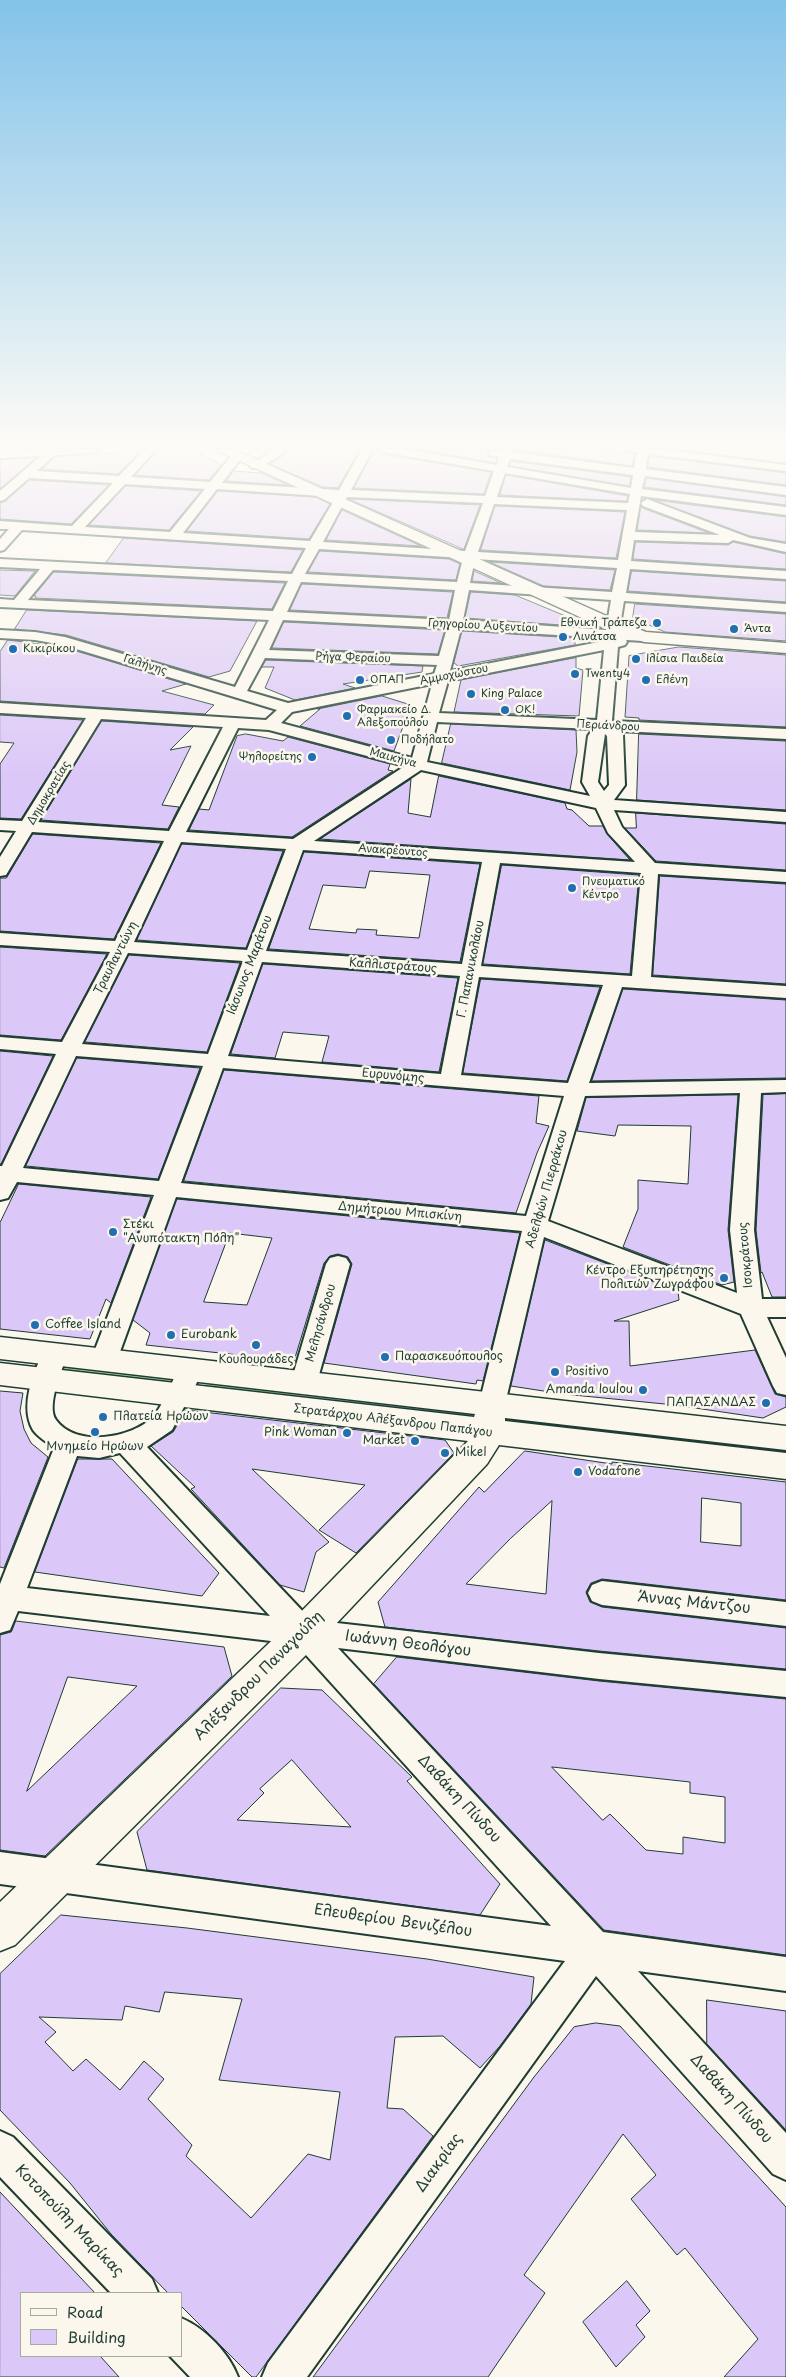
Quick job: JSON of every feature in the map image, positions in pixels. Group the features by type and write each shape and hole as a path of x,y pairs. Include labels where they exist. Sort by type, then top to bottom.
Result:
{"street":[{"path":"98,568 103,560"},
{"path":"239,693 306,560"},
{"path":"296,845 418,765 455,624 463,586 465,560"},
{"path":"469,560 537,592 613,634 786,648"},
{"path":"503,560 786,575"},
{"path":"603,804 617,785 610,730 613,634 625,560"},
{"path":"0,563 463,586 786,608"},
{"path":"0,633 16,607 48,566"},
{"name":"Γρηγορίου Αυξεντίου","path":"0,603 16,607 279,615 613,634"},
{"name":"Γαλήνης","path":"0,633 65,641 287,708"},
{"name":"Αμμοχώστου","path":"287,708 442,677 613,634"},
{"name":"Ρήγα Φεραίου","path":"260,654 445,661"},
{"name":"Μαικήνα","path":"0,708 270,725 418,765 603,804 786,817"},
{"path":"270,725 287,708"},
{"name":"Δημοκρατίας","path":"0,871 96,714"},
{"name":"Περιάνδρου","path":"431,716 786,744"},
{"name":"Τραυλαντώνη","path":"3,1180 122,947 175,836 233,723"},
{"path":"610,730 596,736 590,782 603,804 614,829 650,868 641,981"},
{"name":"Περιάνδρου","path":"610,730 786,734"},
{"name":"Ανακρέοντος","path":"0,825 786,877"},
{"name":"Ιάσωνος Μαράτου","path":"104,1360 252,957 296,845"},
{"name":"Γ. Παπανικολάου","path":"450,1081 492,858"},
{"name":"Καλλιστράτους","path":"0,939 786,992"},
{"name":"Αδελφών Πιερράκου","path":"489,1418 535,1225 576,1090 615,979"},
{"name":"Ευρυνόμης","path":"0,1043 576,1090 786,1086"},
{"name":"Ισοκράτους","path":"751,1087 742,1230 752,1308 786,1386"},
{"name":"Δημήτριου Μπισκίνη","path":"3,1180 168,1190 535,1225 752,1308 786,1308"},
{"name":"Μελησάνδρου","path":"304,1382 338,1264"},
{"name":"Στρατάρχου Αλέξανδρου Παπάγου","path":"0,1348 50,1366 489,1418 786,1438"},
{"name":"Στρατάρχου Αλέξανδρου Παπάγου","path":"0,1374 104,1360 184,1382 304,1382 489,1418 786,1466"},
{"path":"50,1366 40,1410 44,1425 68,1445 99,1448 142,1438 162,1423 184,1382"},
{"name":"Αλέξανδρου Παναγούλη","path":"0,1931 305,1632 476,1456 483,1445 489,1418"},
{"name":"Δαβάκη Πίνδου","path":"126,1442 305,1632 596,1948 786,2161"},
{"path":"3,1605 68,1445"},
{"name":"Άννας Μάντζου","path":"602,1593 786,1614"},
{"name":"Ιωάννη Θεολόγου","path":"3,1605 305,1632 599,1666 786,1684"},
{"name":"Ελευθερίου Βενιζέλου","path":"0,1868 786,1974"},
{"name":"Διακρίας","path":"282,2377 596,1948"},
{"name":"Κοτοπούλη Μαρίκας","path":"0,2150 137,2292"},
{"path":"182,2339 218,2377"}],"green space":[{"path":"61,1367 170,1380 169,1382 60,1369"},
{"path":"206,1384 446,1412 446,1414 205,1386"},
{"path":"544,1425 786,1451 786,1453"}],"building":[{"path":"108,560 298,560 291,572 106,563"},
{"path":"315,560 451,560 460,564 456,580 308,572"},
{"path":"647,560 786,560 786,569"},
{"path":"490,562 615,570 610,590 544,586"},
{"path":"0,570 35,571 15,596 0,595"},
{"path":"474,571 501,583 472,581"},
{"path":"632,571 786,581 786,602 628,591"},
{"path":"54,572 285,583 272,609 35,598 36,596 34,596"},
{"path":"302,584 453,592 447,618 290,610"},
{"path":"471,592 515,595 575,620 575,626 465,618"},
{"path":"635,604 786,614 786,641 665,632 633,618"},
{"path":"27,610 257,621 230,671 209,677 66,635 15,629"},
{"path":"284,622 445,630 438,654 272,648"},
{"path":"462,631 575,638 575,645 458,666 454,663"},
{"path":"8,640 63,647 186,684 162,691 214,705 205,714 0,701 0,652"},
{"path":"679,647 786,655 786,727 639,720 639,718 625,717 629,656"},
{"path":"576,658 576,668 583,670 579,716 454,712 461,680"},
{"path":"266,660 423,666 422,672 343,684 355,688 295,700 265,688 274,667 262,667"},
{"path":"382,696 411,705 394,751 300,726 320,709 318,709"},
{"path":"0,715 83,720 21,819 0,818 0,764 14,743 0,742"},
{"path":"102,721 193,727 170,750 191,746 162,805 179,807 168,829 41,820"},
{"path":"451,724 576,730 577,752 570,790 442,763"},
{"path":"246,734 283,741 288,737 390,764 388,770 393,771 292,837 189,830 199,809 209,810 237,736"},
{"path":"639,734 786,741 786,810 637,800"},
{"path":"439,776 565,803 567,809 572,810 589,826 603,826 607,834 630,860 320,839 411,779 408,813 430,817"},
{"path":"636,813 786,824 786,870 656,861 625,828 636,828"},
{"path":"33,834 161,843 114,939 0,931 0,878 6,878"},
{"path":"182,844 283,851 246,948 137,940"},
{"path":"304,852 480,864 460,962 269,949","holes":["370,871 430,875 419,938 376,935 377,930 357,929 356,933 309,929 323,885 365,888"]},
{"path":"502,865 639,875 630,974 483,964"},
{"path":"660,876 786,884 786,984 653,975"},
{"path":"0,947 107,954 61,1040 0,1035"},
{"path":"129,955 240,963 207,1052 85,1042"},
{"path":"263,964 458,978 439,1072 322,1062 329,1036 283,1032 275,1058 231,1054"},
{"path":"481,979 600,987 567,1081 463,1073"},
{"path":"623,989 786,1000 786,1078 592,1081"},
{"path":"0,1051 53,1056 1,1164 0,1164"},
{"path":"77,1058 200,1068 158,1179 26,1166"},
{"path":"224,1070 539,1096 536,1123 549,1126 537,1153 516,1213 184,1181"},
{"path":"786,1094 786,1297 772,1297 761,1273 756,1230 763,1095"},
{"path":"738,1095 728,1230 734,1282 722,1285 623,1247 638,1209 638,1180 688,1184 691,1126 618,1125 615,1136 577,1131 586,1098"},
{"path":"19,1184 151,1197 111,1303 106,1299 90,1339 0,1329 0,1223"},
{"path":"177,1199 520,1233 483,1381 477,1380 476,1384 324,1363 352,1264 348,1257 338,1254 330,1256 324,1263 294,1361 146,1345 150,1333 133,1320","holes":["230,1233 272,1238 247,1305 204,1302"]},
{"path":"545,1240 678,1291 679,1300 614,1321 629,1321 630,1366 755,1350 775,1394 786,1397 786,1407 763,1418 675,1405 563,1394 511,1386"},
{"path":"0,1391 23,1393 20,1411 24,1429 31,1443 48,1457 4,1568 0,1567"},
{"path":"186,1410 445,1440 454,1453 356,1553 319,1530 365,1485 252,1469 329,1542 316,1552 304,1592 280,1585 191,1489 195,1487 151,1446 173,1432"},
{"path":"525,1451 612,1464 612,1462 786,1482 786,1600 602,1579 591,1583 586,1592 590,1602 602,1607 786,1628 786,1669 599,1651 385,1627 378,1602 479,1487 484,1492","holes":["702,1498 741,1503 741,1546 701,1542","552,1501 546,1594 466,1584 510,1539"]},
{"path":"78,1459 112,1459 219,1573 202,1596 35,1572"},
{"path":"16,1621 224,1647 232,1676 45,1856 0,1850 0,1635 11,1632","holes":["68,1677 137,1686 27,1791"]},
{"path":"397,1657 599,1681 786,1699 786,1955 604,1930 374,1684","holes":["552,1767 690,1782 690,1793 725,1797 725,1843 683,1837 683,1854 646,1850 610,1814 603,1820"]},
{"path":"281,1688 322,1690 412,1777 407,1781 500,1884 480,1915 147,1870 137,1832","holes":["292,1760 351,1827 237,1820 264,1793 260,1789"]},
{"path":"61,1915 187,1928 427,1959 534,1977 531,2004 500,2046 480,2068 443,2036 395,2037 387,2108 403,2109 433,2136 256,2377 252,2377 182,2307 182,2292 167,2292 111,2234 70,2183 0,2110 0,1974","holes":["165,1992 242,1999 219,2080 340,2092 330,2160 308,2154 251,2218 186,2156 192,2145 148,2099 164,2079 144,2061 120,2090 86,2059 73,2071 45,2042 56,2032 39,2017 122,2020 125,2006 159,2012"]},
{"path":"707,2000 786,2011 786,2130 707,2044"},
{"path":"596,2023 620,2026 786,2207 786,2377 724,2377 758,2339 685,2248 677,2255 631,2199 656,2175 623,2134 524,2275 545,2293 488,2377 313,2377 534,2077 574,2027"},
{"path":"0,2192 94,2292 20,2292 20,2357 101,2357 119,2377 0,2377"},
{"path":"627,2281 650,2311 636,2325 645,2337 616,2367 583,2322"}],"place":[{"name":"Εθνική Τράπεζα","path":"657,623"},
{"name":"Άντα","path":"734,629"},
{"name":"Λινάτσα","path":"563,637"},
{"name":"Κικιρίκου","path":"13,649"},
{"name":"Ιλίσια Παιδεία","path":"636,659"},
{"name":"Twenty4","path":"575,674"},
{"name":"ΟΠΑΠ","path":"360,680"},
{"name":"Ελένη","path":"646,680"},
{"name":"King Palace","path":"471,694"},
{"name":"ΟΚ!","path":"505,710"},
{"name":"Φαρμακείο Δ. Αλεξοπούλου","path":"347,716"},
{"name":"Ποδήλατο","path":"391,740"},
{"name":"Ψηλορείτης","path":"312,757"},
{"name":"Πνευματικό Κέντρο","path":"572,888"},
{"name":"Στέκι \"Ανυπότακτη Πόλη\"","path":"113,1232"},
{"name":"Κέντρο Εξυπηρέτησης Πολιτών Ζωγράφου","path":"724,1278"},
{"name":"Coffee Island","path":"35,1325"},
{"name":"Eurobank","path":"171,1335"},
{"name":"Κουλουράδες","path":"256,1345"},
{"name":"Παρασκευόπουλος","path":"385,1357"},
{"name":"Positivo","path":"555,1372"},
{"name":"Amanda loulou","path":"643,1390"},
{"name":"ΠΑΠΑΣΑΝΔΑΣ","path":"766,1403"},
{"name":"Πλατεία Ηρώων","path":"103,1417"},
{"name":"Μνημείο Ηρώων","path":"95,1432"},
{"name":"Pink Woman","path":"347,1433"},
{"name":"Market","path":"415,1441"},
{"name":"Mikel","path":"445,1453"},
{"name":"Vodafone","path":"578,1472"}]}
